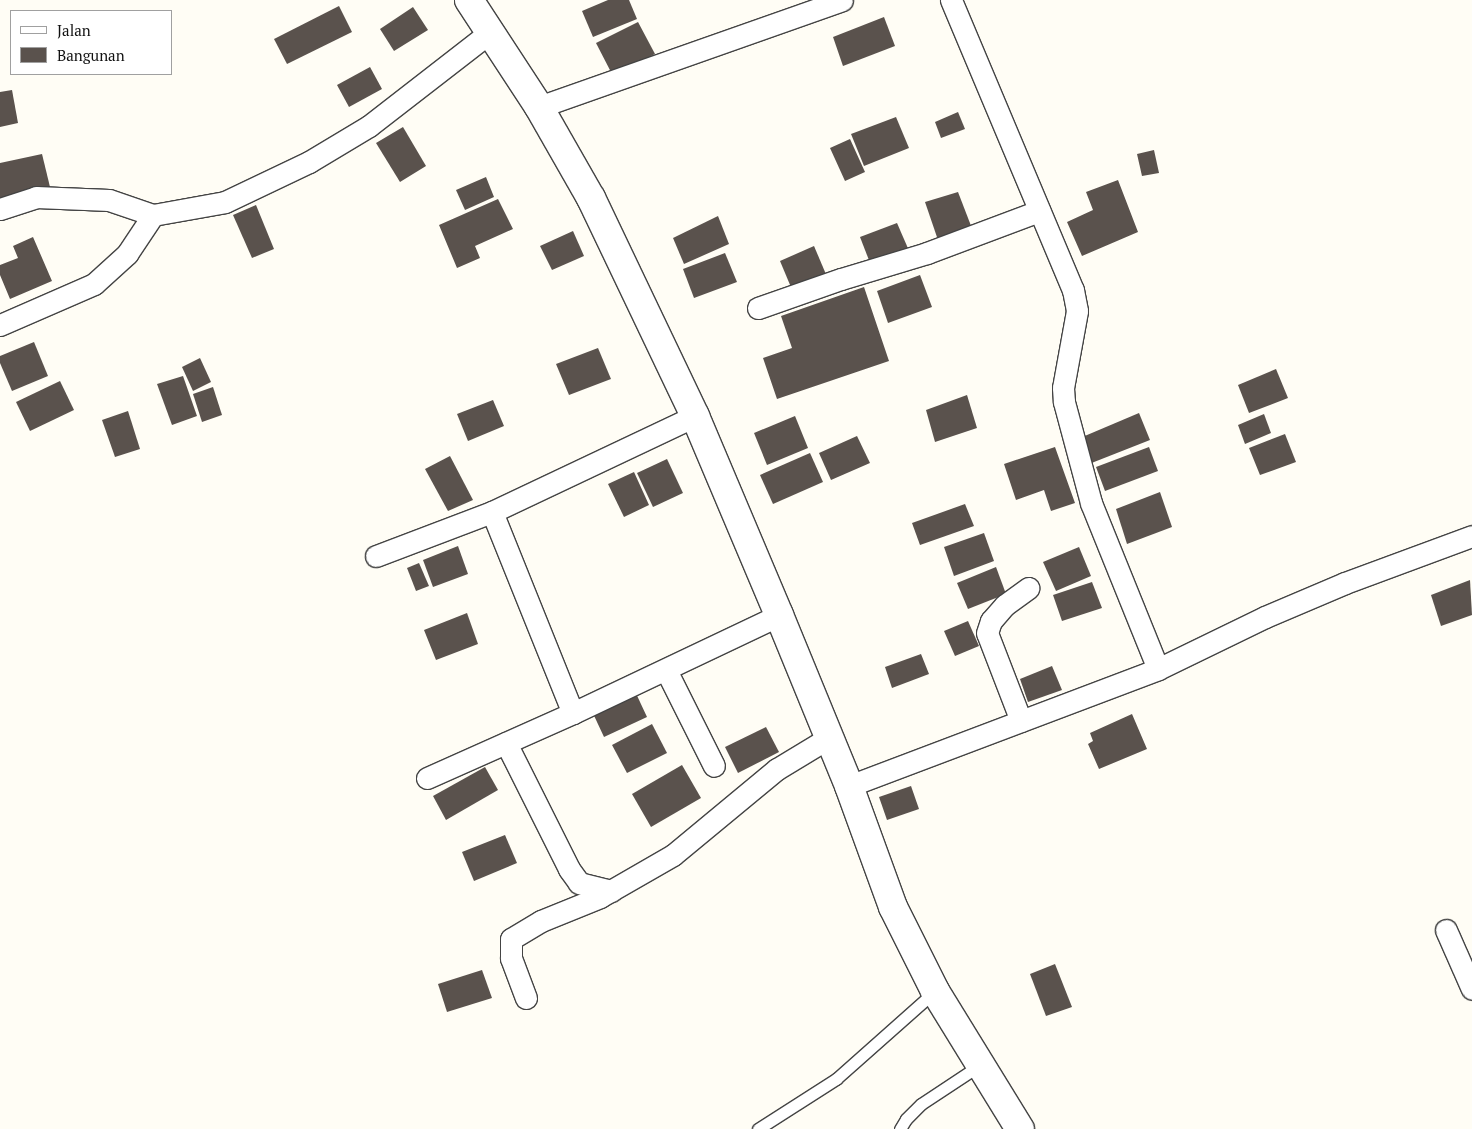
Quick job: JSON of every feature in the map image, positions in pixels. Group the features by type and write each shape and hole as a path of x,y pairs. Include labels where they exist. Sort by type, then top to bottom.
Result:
{"street":[{"path":"469,0 539,107 591,198 695,416 780,615 849,786 893,907 935,991 1020,1129"},
{"path":"539,107 842,0"},
{"path":"951,0 1073,290 1077,311 1063,388 1064,402 1091,503 1158,669"},
{"path":"0,208 36,197 71,198 109,200 153,215 225,202 309,162 369,126 489,33"},
{"path":"758,308 841,279 927,253 1040,211"},
{"path":"0,325 94,284 128,254 153,215"},
{"path":"376,556 492,512 695,416"},
{"path":"492,512 573,713"},
{"path":"849,786 1158,669 1265,617 1345,582 1472,536"},
{"path":"1021,721 987,633 990,621 1005,605 1028,588"},
{"path":"427,778 573,713 780,615"},
{"path":"666,670 714,766"},
{"path":"526,998 511,958 511,939 540,921 611,891 673,855 777,769 830,737"},
{"path":"506,743 569,869 579,883 611,891"},
{"path":"1446,930 1472,989"}],"lane":[{"path":"758,1129 836,1079 935,991"},
{"path":"900,1129 906,1119 921,1104 980,1065"}],"building":[{"path":"608,0 629,0 637,19 593,37 582,11"},
{"path":"339,6 352,32 287,64 274,39"},
{"path":"413,7 428,30 394,51 380,29"},
{"path":"884,17 895,46 843,66 833,37"},
{"path":"638,22 655,54 613,76 596,43"},
{"path":"370,67 382,89 349,107 337,85"},
{"path":"12,90 18,123 0,127 0,92"},
{"path":"958,112 965,129 941,138 935,122"},
{"path":"896,117 909,148 864,166 851,134"},
{"path":"403,127 426,166 400,182 376,143"},
{"path":"850,139 865,172 845,181 830,148"},
{"path":"1154,150 1159,173 1142,176 1137,154"},
{"path":"42,154 50,187 0,198 0,163"},
{"path":"486,177 494,197 465,210 456,190"},
{"path":"1118,180 1138,232 1082,256 1067,222 1093,210 1086,192"},
{"path":"958,192 973,231 939,243 925,202"},
{"path":"498,199 513,229 475,246 480,258 457,268 439,225"},
{"path":"256,205 274,249 252,258 233,215"},
{"path":"718,216 729,244 684,264 673,238"},
{"path":"897,223 910,253 872,268 860,237"},
{"path":"573,231 584,256 552,270 540,246"},
{"path":"33,237 52,281 10,299 0,275 0,265 18,258 13,246"},
{"path":"814,246 828,279 793,292 780,261"},
{"path":"725,253 737,282 694,298 683,269"},
{"path":"920,275 932,307 888,323 877,291"},
{"path":"864,287 889,361 777,399 763,358 792,348 781,316"},
{"path":"34,342 48,376 12,391 0,363 0,356"},
{"path":"598,348 611,379 569,395 556,364"},
{"path":"200,358 211,382 193,391 182,367"},
{"path":"1276,369 1288,398 1249,413 1238,385"},
{"path":"183,376 197,416 172,425 157,384"},
{"path":"60,381 74,410 30,431 16,402"},
{"path":"213,387 222,415 202,422 193,394"},
{"path":"967,395 977,428 935,442 926,410"},
{"path":"493,400 504,426 468,441 457,414"},
{"path":"128,411 140,449 115,457 102,420"},
{"path":"1139,413 1150,440 1089,464 1080,438"},
{"path":"1264,414 1271,433 1245,444 1238,425"},
{"path":"795,416 808,448 767,465 754,433"},
{"path":"1285,434 1296,462 1260,475 1249,448"},
{"path":"857,436 870,463 831,480 819,453"},
{"path":"1055,447 1075,503 1051,511 1044,490 1016,500 1004,464"},
{"path":"1149,447 1158,471 1105,491 1096,467"},
{"path":"810,453 823,482 773,504 760,475"},
{"path":"450,456 473,500 448,511 425,469"},
{"path":"667,459 683,493 653,507 637,473"},
{"path":"634,472 649,505 624,517 608,484"},
{"path":"1160,492 1172,527 1127,544 1116,509"},
{"path":"965,504 974,526 920,545 912,523"},
{"path":"984,533 994,561 954,576 944,547"},
{"path":"458,546 468,574 433,587 423,560"},
{"path":"1079,547 1091,576 1056,591 1043,562"},
{"path":"419,563 429,586 416,591 407,568"},
{"path":"996,567 1006,594 968,609 957,583"},
{"path":"1470,580 1472,615 1441,626 1431,595"},
{"path":"1092,582 1102,608 1062,621 1053,595"},
{"path":"467,613 478,644 436,660 424,630"},
{"path":"968,621 979,646 955,656 944,631"},
{"path":"921,654 929,674 892,688 885,667"},
{"path":"1052,666 1062,690 1028,702 1020,679"},
{"path":"633,687 647,717 604,737 590,707"},
{"path":"1132,714 1147,749 1099,769 1088,744 1093,741 1090,733"},
{"path":"652,724 667,753 627,773 612,745"},
{"path":"766,727 779,752 738,773 725,747"},
{"path":"682,765 701,798 651,827 632,794"},
{"path":"485,767 498,790 446,820 433,796"},
{"path":"911,786 919,809 887,820 879,797"},
{"path":"505,835 517,863 474,881 462,852"},
{"path":"1055,964 1072,1007 1046,1016 1030,974"},
{"path":"482,970 492,998 447,1012 438,984"}]}
